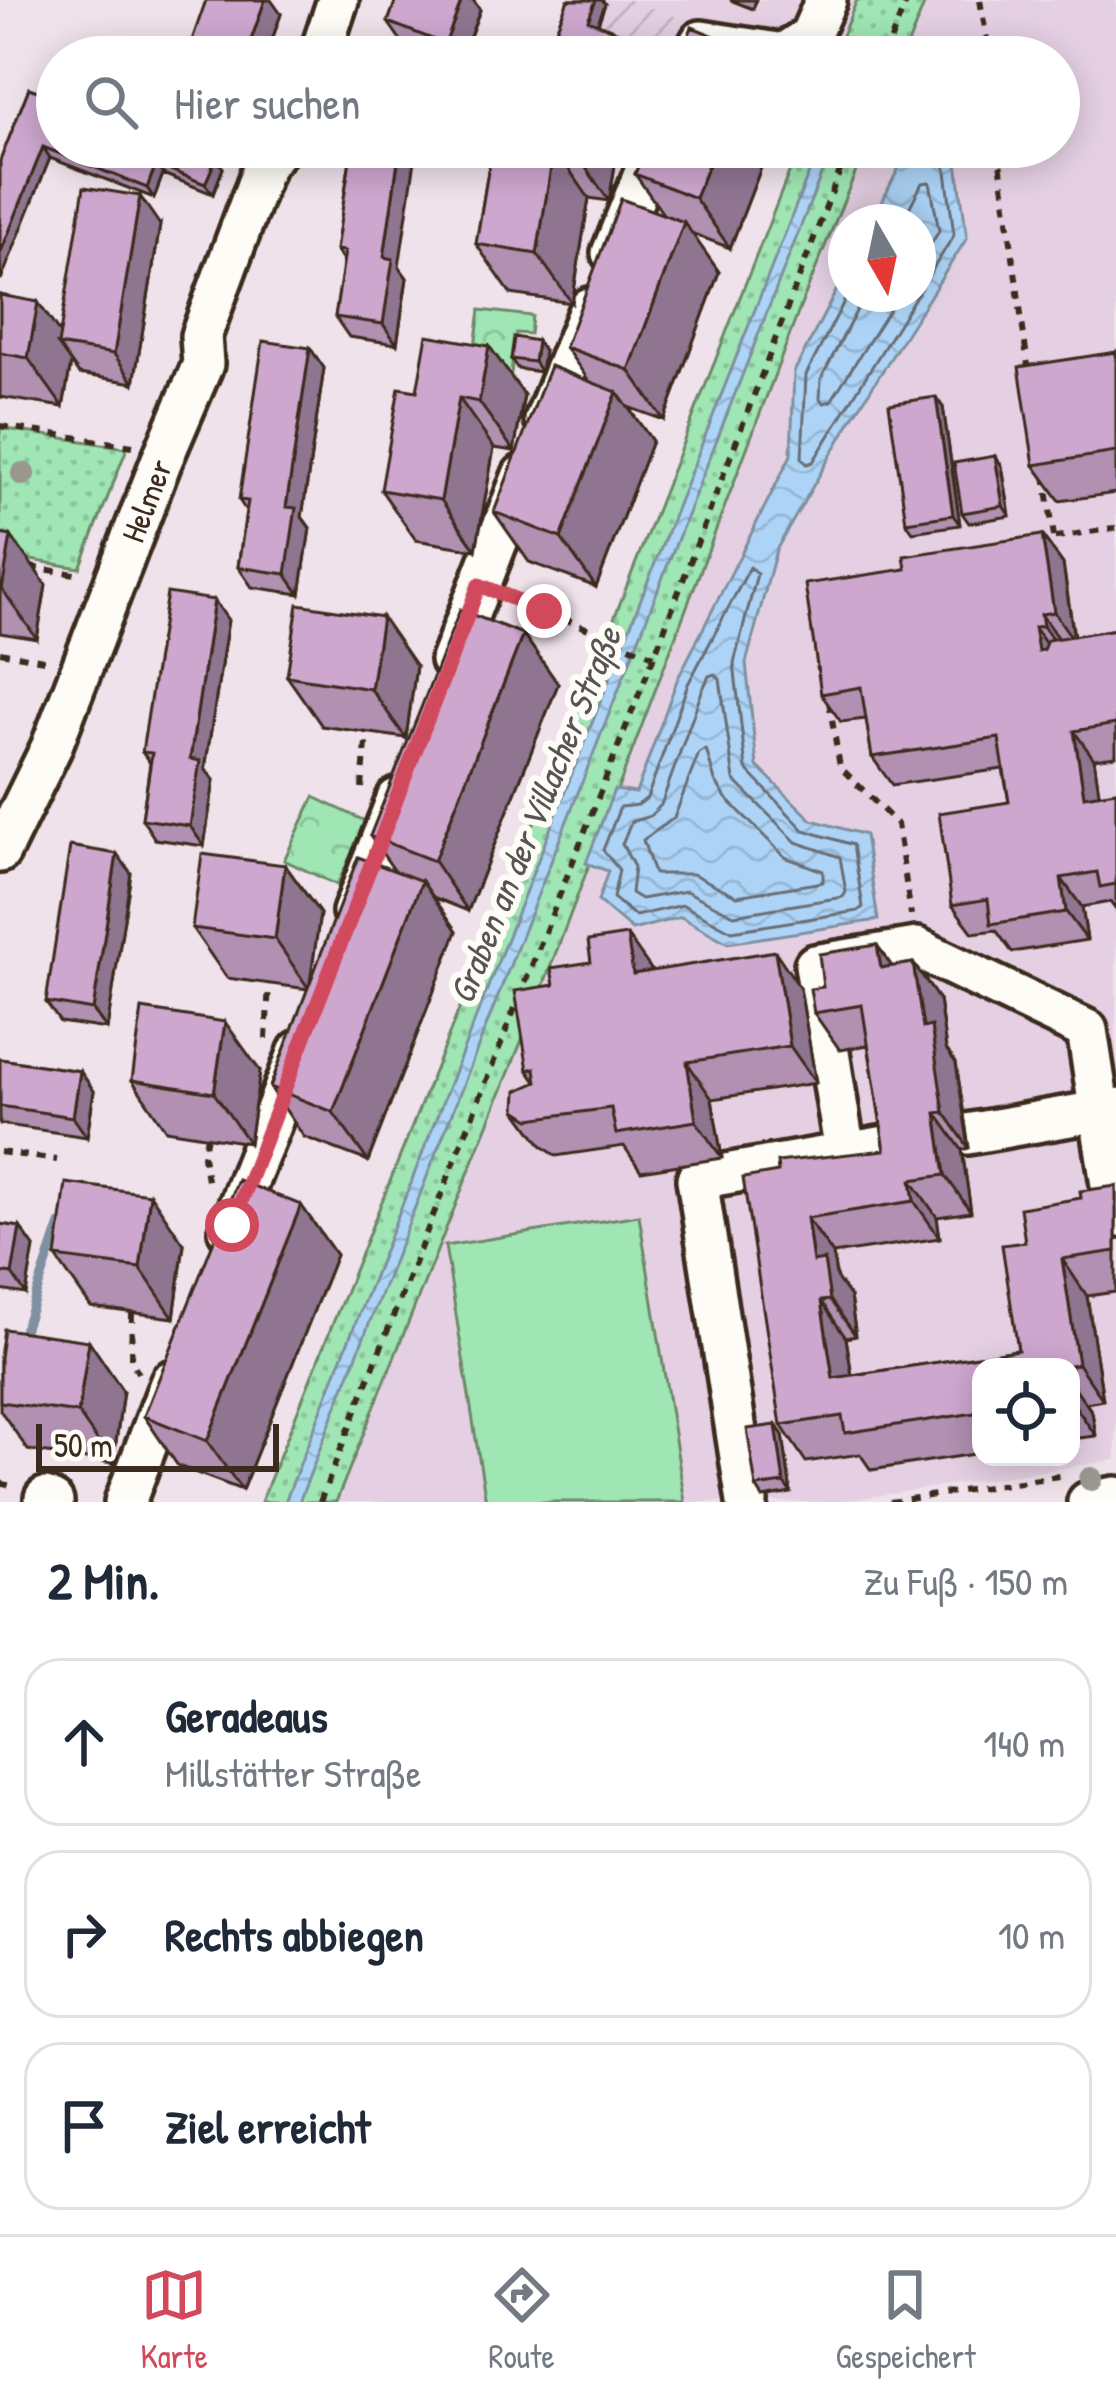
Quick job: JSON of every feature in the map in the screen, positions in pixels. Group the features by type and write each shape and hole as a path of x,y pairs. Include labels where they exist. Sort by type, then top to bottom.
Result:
{"street":[{"path":"326,36 338,0"},
{"path":"810,36 826,0"},
{"name":"Helmer","path":"0,852 51,748 203,364 201,336 264,168"},
{"path":"437,695 647,168"},
{"path":"337,952 411,762"},
{"path":"845,1153 815,965 917,948 1087,1030 1108,1109 1116,1217"},
{"path":"215,1268 313,1014"},
{"path":"967,1134 1108,1109"},
{"path":"747,1502 697,1179 904,1143"},
{"path":"125,1502 182,1354"},
{"path":"1085,1495 1116,1497"}],"path":[{"path":"892,36 907,0"},
{"path":"980,0 986,36"},
{"path":"320,1502 841,168"},
{"path":"1001,168 1032,388"},
{"path":"0,426 165,451"},
{"path":"1044,471 1054,537"},
{"path":"1031,541 1116,528"},
{"path":"23,566 115,580"},
{"path":"479,585 654,656"},
{"path":"0,652 82,667"},
{"path":"829,702 839,767 897,824 917,948"},
{"path":"0,1151 57,1160"},
{"path":"133,1313 131,1358 150,1388 164,1399"},
{"path":"890,1502 1085,1495"}],"shaded area":[{"path":"567,0 630,0 699,25 695,36 553,36"},
{"path":"630,0 857,0 842,36 729,36"},
{"path":"926,0 1116,0 1116,1460 1080,1465 1080,1358 972,1358 972,1466 1076,1466 835,1502 336,1502 536,1005 828,239 828,312 936,312 936,204 843,204 857,168 1080,168 1080,36 911,36"}],"green space":[{"path":"857,0 926,0 911,36 842,36"},
{"path":"791,168 857,168 843,204 828,204 828,239 536,1005 336,1502 261,1502"},
{"path":"480,310 532,316 530,334 516,333 511,374 472,369"},
{"path":"0,428 127,448 80,568 0,555"},
{"path":"314,797 367,822 337,885 284,860"},
{"path":"639,1215 685,1502 486,1502 445,1246"}],"water":[{"path":"811,168 824,168 299,1502 285,1502"},
{"path":"899,168 958,168 967,238 936,287 936,204 881,204"},
{"path":"828,307 828,312 920,312 776,550 746,663 757,766 812,820 865,835 878,920 728,943 681,917 632,930 598,901 608,871 586,863 614,790 636,793 677,680 791,455 794,372"}],"building":[{"path":"206,0 265,0 252,36 193,36"},
{"path":"396,0 462,0 448,36 424,36 388,22"},
{"path":"568,0 596,0 588,20 629,36 557,36"},
{"path":"692,27 714,36 688,36"},
{"path":"29,88 36,90 36,164 0,254 0,161"},
{"path":"96,168 154,168 147,188"},
{"path":"166,168 212,168 205,184"},
{"path":"349,168 397,168 384,257 393,259 383,324 335,317 345,251 336,250"},
{"path":"489,168 551,168 537,254 476,244"},
{"path":"637,168 707,168 695,198 635,174"},
{"path":"84,187 140,196 114,354 58,345"},
{"path":"621,199 684,222 629,370 565,347"},
{"path":"0,295 38,302 28,358 0,353"},
{"path":"427,335 489,346 479,402 459,398 441,500 381,490 399,388 417,391"},
{"path":"514,337 537,341 534,362 511,359"},
{"path":"263,341 310,348 286,507 296,508 286,574 238,567 248,501 239,500"},
{"path":"1116,352 1116,452 1034,465 1019,367"},
{"path":"550,366 617,392 561,538 494,512"},
{"path":"936,397 953,515 906,522 889,404"},
{"path":"995,456 1003,506 962,513 954,463"},
{"path":"0,534 11,536 2,589 0,589"},
{"path":"1042,535 1054,612 1041,614 1043,626 1034,627 1038,651 1047,640 1116,629 1116,724 1074,731 1084,796 1116,791 1116,884 1100,887 1097,872 1061,878 1066,912 991,924 988,899 952,905 939,813 1009,802 999,738 872,757 861,687 821,694 805,584 906,569 904,556"},
{"path":"167,593 214,600 190,759 200,761 190,826 142,819 152,753 142,752"},
{"path":"298,604 382,617 371,689 287,676"},
{"path":"460,610 523,634 434,861 370,836"},
{"path":"70,846 117,854 93,1010 46,1002"},
{"path":"202,854 285,865 275,939 192,928"},
{"path":"358,857 422,881 333,1112 270,1087"},
{"path":"627,935 633,974 775,951 790,1046 687,1062 696,1121 616,1134 611,1108 530,1119 516,1110 517,1091 537,1082 535,1068 528,1070 515,991 554,985 551,968 591,962 588,941"},
{"path":"877,945 881,968 913,963 923,1028 931,1026 944,1112 936,1113 945,1175 911,1180 914,1201 807,1218 813,1262 824,1260 830,1300 821,1301 833,1378 1018,1350 1002,1245 1025,1242 1020,1208 1081,1198 1080,1191 1116,1186 1116,1251 1062,1259 1077,1358 972,1358 972,1413 845,1433 842,1416 781,1425 743,1178 778,1172 777,1162 885,1150 862,1005 814,1013 810,989 823,987 819,954"},
{"path":"142,1009 225,1022 214,1093 132,1080"},
{"path":"0,1059 80,1071 73,1117 0,1106"},
{"path":"238,1180 301,1205 207,1441 144,1416"},
{"path":"66,1183 150,1194 140,1268 56,1257"},
{"path":"0,1224 20,1227 12,1274 0,1272"},
{"path":"4,1329 89,1341 78,1413 0,1402"},
{"path":"776,1425 784,1483 756,1487 747,1429"}],"waterway":[{"path":"20,1342 60,1224"}],"route":[{"path":"232,1225 479,585 544,611"}],"water label":[{"name":"Graben an der Villacher Straße","path":"534,815"}]}
